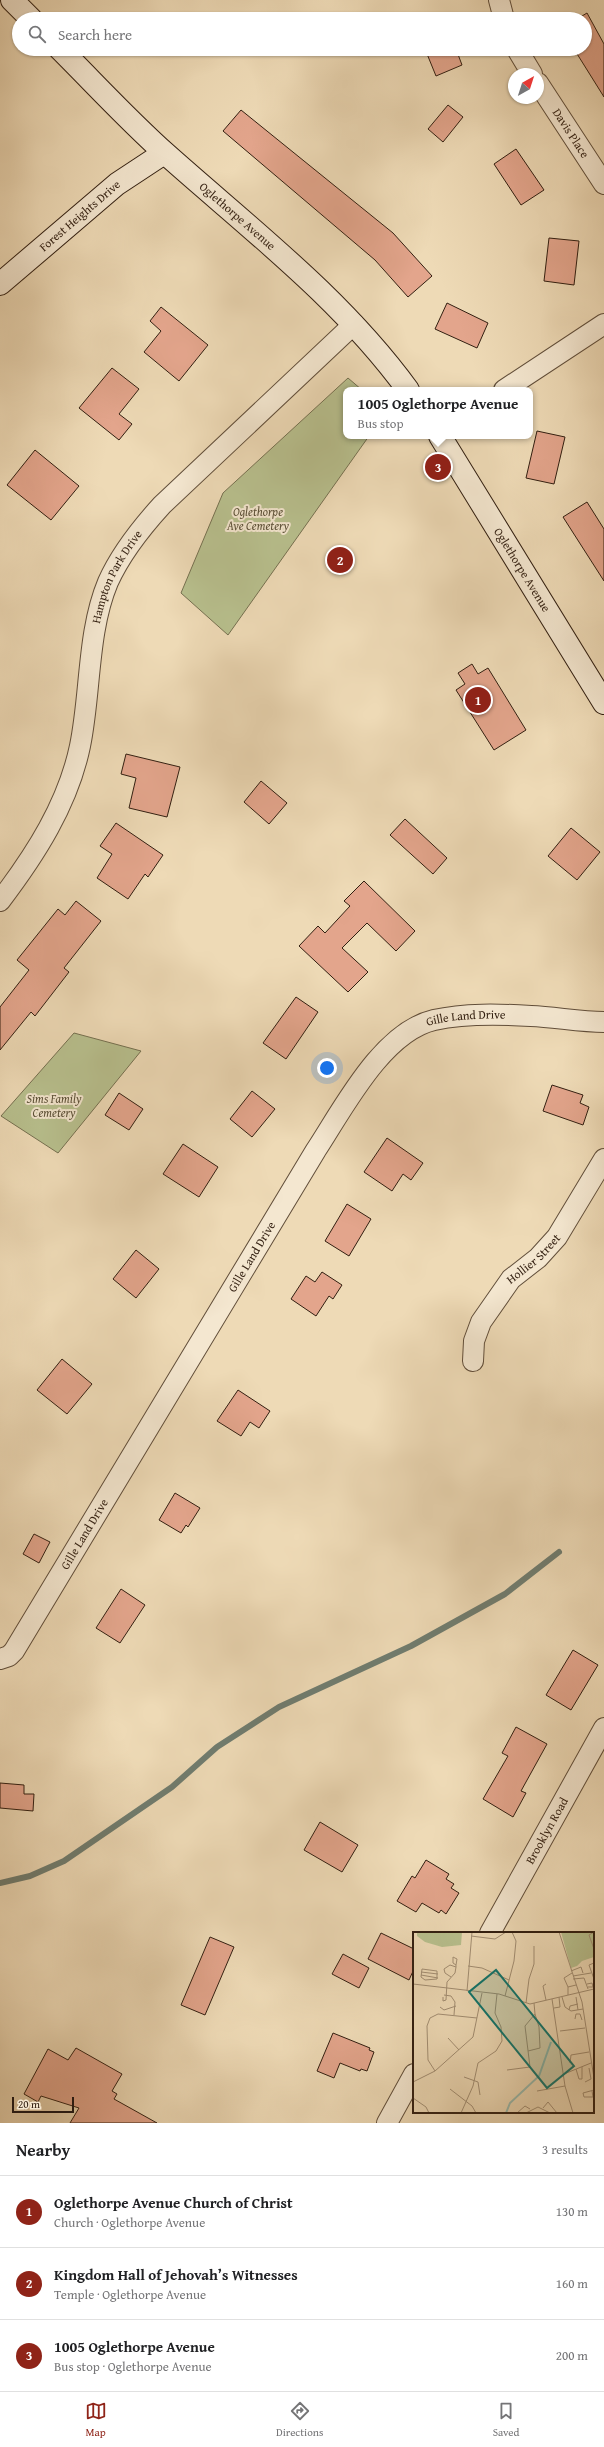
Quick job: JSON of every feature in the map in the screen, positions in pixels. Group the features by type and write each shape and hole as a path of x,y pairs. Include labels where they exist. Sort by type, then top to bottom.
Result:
{"main road":[{"path":"12,0 24,12"},
{"name":"Oglethorpe Avenue","path":"67,56 164,153 316,284 384,357 406,387"},
{"name":"Forest Heights Drive","path":"0,284 117,184 164,153"},
{"name":"Oglethorpe Avenue","path":"442,439 604,703"}],"street":[{"path":"499,0 502,12"},
{"path":"521,56 528,68"},
{"name":"Davis Place","path":"544,92 604,184"},
{"name":"Hampton Park Drive","path":"0,901 39,846 58,811 71,779 80,746 99,613 108,582 123,554 140,530 162,505 354,324"},
{"path":"509,387 604,324"},
{"name":"Gille Land Drive","path":"1,1659 14,1651 316,1150 360,1083 391,1046 418,1026 433,1020 454,1017 525,1015 604,1022"},
{"name":"Hollier Street","path":"473,1361 474,1341 481,1322 511,1279 538,1258 557,1237 604,1158"},
{"name":"Brooklyn Road","path":"491,1932 604,1728"},
{"path":"387,2123 413,2076"}],"green space":[{"name":"Oglethorpe Ave Cemetery","path":"348,378 358,387 343,387 343,439 367,439 228,635 181,593 223,493"},
{"name":"Sims Family Cemetery","path":"74,1033 141,1051 58,1153 1,1116"}],"building":[{"path":"592,22 604,44 604,97 578,56 592,56"},
{"path":"428,56 459,56 462,65 436,76"},
{"path":"448,105 463,117 443,142 428,129"},
{"path":"241,110 393,233 432,276 408,297 375,260 223,131"},
{"path":"516,149 544,190 521,205 494,164"},
{"path":"549,238 579,241 574,285 544,281"},
{"path":"447,303 488,323 477,348 435,329"},
{"path":"161,307 208,345 179,381 144,352 161,331 150,321"},
{"path":"112,368 139,389 119,414 132,424 119,440 79,408"},
{"path":"537,431 565,437 554,484 526,478"},
{"path":"35,450 79,486 51,520 7,485"},
{"path":"587,502 604,529 604,581 563,517"},
{"path":"472,664 478,674 488,668 526,730 494,750 456,690 465,684 458,673"},
{"path":"126,754 180,767 167,817 129,808 136,778 121,774"},
{"path":"261,781 287,803 269,824 244,802"},
{"path":"405,819 447,858 433,874 390,835"},
{"path":"116,823 163,855 148,877 145,874 128,899 97,878 112,854 100,846"},
{"path":"571,828 600,852 577,880 548,856"},
{"path":"364,881 415,931 396,951 367,923 342,948 368,972 348,992 299,946 318,926 325,933 350,906 344,901"},
{"path":"76,901 101,921 64,968 69,972 35,1016 31,1012 0,1050 0,1007 29,970 17,960 58,909 65,915"},
{"path":"296,997 318,1012 286,1059 263,1043"},
{"path":"552,1085 583,1095 580,1103 589,1107 583,1125 543,1111"},
{"path":"252,1091 275,1109 252,1137 230,1119"},
{"path":"119,1093 143,1109 129,1130 105,1115"},
{"path":"387,1138 423,1163 411,1180 403,1174 392,1191 364,1172"},
{"path":"183,1144 218,1167 199,1197 163,1174"},
{"path":"347,1204 371,1219 349,1256 325,1241"},
{"path":"136,1250 159,1269 136,1298 113,1279"},
{"path":"322,1272 342,1285 333,1299 329,1296 316,1316 291,1299 306,1276 315,1282"},
{"path":"62,1359 92,1384 67,1414 37,1390"},
{"path":"238,1390 270,1411 259,1428 250,1422 241,1436 217,1421"},
{"path":"175,1493 200,1508 188,1527 186,1525 181,1533 159,1520"},
{"path":"34,1534 50,1542 39,1563 23,1554"},
{"path":"121,1589 145,1605 120,1643 96,1628"},
{"path":"573,1650 598,1665 571,1710 546,1695"},
{"path":"516,1727 547,1744 521,1791 526,1793 513,1817 483,1799 508,1756 502,1753"},
{"path":"0,1783 24,1785 24,1794 34,1794 33,1811 0,1808"},
{"path":"320,1822 358,1845 342,1872 304,1850"},
{"path":"426,1860 449,1874 446,1879 454,1884 451,1888 459,1893 446,1914 441,1910 439,1913 422,1903 416,1912 397,1901 412,1876 415,1878"},
{"path":"381,1933 413,1949 413,1971 409,1980 368,1959"},
{"path":"210,1937 234,1947 205,2015 181,2005"},
{"path":"343,1954 369,1968 359,1988 332,1974"},
{"path":"333,2033 370,2048 369,2050 374,2052 367,2071 361,2069 360,2071 340,2063 334,2078 317,2071"},
{"path":"76,2048 122,2074 112,2091 117,2094 114,2099 157,2123 70,2123 79,2108 41,2096 38,2102 24,2094 48,2049 68,2060"}],"waterway":[{"path":"0,1883 30,1876 64,1861 172,1787 217,1747 279,1707 411,1646 505,1594 559,1552"}],"place":[{"name":"1005 Oglethorpe Avenue","path":"438,467"},
{"name":"Kingdom Hall of Jehovah’s Witnesses","path":"340,560"},
{"name":"Oglethorpe Avenue Church of Christ","path":"478,700"}]}
